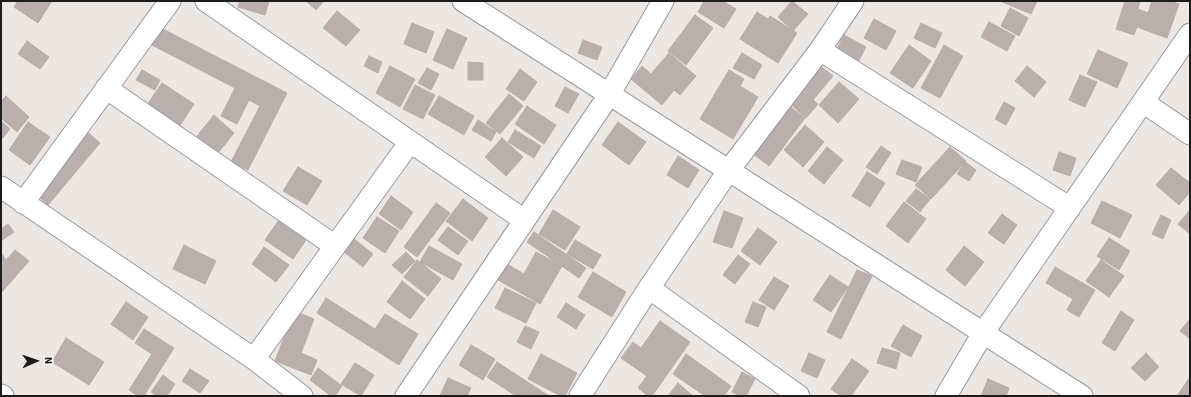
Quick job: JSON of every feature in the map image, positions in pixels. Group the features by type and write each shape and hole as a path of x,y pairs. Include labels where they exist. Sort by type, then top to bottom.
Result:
{"street":[{"path":"23,203 170,1"},
{"path":"206,1 524,220"},
{"path":"463,1 1082,396"},
{"path":"406,396 609,95 663,1"},
{"path":"580,396 649,288 729,170 820,50 853,1"},
{"path":"946,396 983,333 1190,34"},
{"path":"820,50 1070,208"},
{"path":"106,88 335,246"},
{"path":"1143,102 1190,134"},
{"path":"254,359 410,142"},
{"path":"1,187 254,359 302,396"},
{"path":"649,288 799,396"}],"building":[{"path":"18,1 52,1 38,23 14,7"},
{"path":"240,1 269,1 265,15 238,7"},
{"path":"306,1 324,1 316,10"},
{"path":"704,1 723,1 736,9 724,28 698,12"},
{"path":"792,1 808,14 793,31 778,17"},
{"path":"1000,1 1037,1 1031,14"},
{"path":"1125,1 1140,1 1138,9 1148,13 1152,1 1171,1 1179,4 1167,38 1137,27 1134,35 1116,29"},
{"path":"1010,8 1028,18 1019,36 1001,26"},
{"path":"337,11 360,30 346,46 323,28"},
{"path":"757,12 768,19 770,16 797,33 778,63 740,39"},
{"path":"695,15 713,28 686,65 668,51"},
{"path":"874,19 896,31 886,50 864,38"},
{"path":"989,22 1015,36 1007,51 981,37"},
{"path":"412,23 434,32 426,53 404,44"},
{"path":"921,23 942,33 935,48 914,38"},
{"path":"157,26 287,93 248,170 231,162 260,106 249,100 237,124 221,116 235,88 148,43"},
{"path":"447,29 467,38 453,69 433,60"},
{"path":"844,35 866,47 858,62 836,51"},
{"path":"583,40 602,47 597,60 578,53"},
{"path":"27,41 49,57 40,69 18,54"},
{"path":"909,45 931,61 913,88 890,73"},
{"path":"944,45 963,56 940,98 921,88"},
{"path":"1098,50 1128,63 1117,88 1087,74"},
{"path":"669,53 696,76 680,95 674,90 662,105 631,79 642,66 651,74"},
{"path":"742,53 762,65 754,79 733,68"},
{"path":"369,56 382,62 378,73 364,66"},
{"path":"468,62 483,63 483,80 468,80"},
{"path":"818,64 833,76 813,100 818,104 806,118 787,101"},
{"path":"390,66 415,79 400,107 376,93"},
{"path":"1027,66 1046,82 1034,97 1015,81"},
{"path":"427,68 439,74 431,90 418,83"},
{"path":"520,69 537,82 524,101 506,89"},
{"path":"142,70 160,80 155,90 136,80"},
{"path":"729,70 744,79 740,86 758,97 733,139 700,119"},
{"path":"1080,75 1097,82 1085,107 1069,100"},
{"path":"839,82 859,99 838,123 819,105"},
{"path":"162,83 194,104 179,127 147,105"},
{"path":"415,85 435,95 423,119 403,109"},
{"path":"565,87 579,94 568,113 555,106"},
{"path":"509,94 523,106 500,134 486,123"},
{"path":"6,96 29,117 17,132 1,118 1,101"},
{"path":"439,96 474,116 464,135 428,114"},
{"path":"1004,102 1015,108 1006,125 995,119"},
{"path":"788,105 805,118 769,166 752,153"},
{"path":"527,106 556,125 544,144 515,124"},
{"path":"214,115 234,133 218,153 197,136"},
{"path":"478,120 496,132 491,141 472,130"},
{"path":"1,121 10,129 1,140"},
{"path":"28,122 50,137 30,165 9,150"},
{"path":"618,122 646,142 629,165 602,145"},
{"path":"805,125 824,142 803,167 784,150"},
{"path":"85,130 100,143 48,205 33,192"},
{"path":"515,130 541,146 534,158 508,142"},
{"path":"502,138 523,157 506,176 485,157"},
{"path":"881,146 891,153 877,174 866,167"},
{"path":"827,147 843,160 824,184 808,171"},
{"path":"950,147 966,161 931,199 915,185"},
{"path":"1059,152 1076,158 1070,176 1053,170"},
{"path":"678,156 699,170 688,188 667,175"},
{"path":"902,160 922,167 916,182 896,174"},
{"path":"965,162 976,170 969,181 957,174"},
{"path":"298,167 322,181 307,205 283,191"},
{"path":"1171,168 1190,183 1190,192 1179,205 1156,185"},
{"path":"867,172 885,183 870,207 852,196"},
{"path":"916,189 930,199 920,212 906,201"},
{"path":"391,196 413,212 401,230 379,214"},
{"path":"463,199 488,218 472,241 446,221"},
{"path":"1102,201 1132,215 1120,238 1091,223"},
{"path":"904,202 926,219 908,243 886,226"},
{"path":"436,203 450,213 417,257 404,247"},
{"path":"553,210 580,227 565,250 539,234"},
{"path":"1190,210 1190,234 1178,224"},
{"path":"724,211 743,218 732,248 713,242"},
{"path":"1002,214 1017,225 1004,244 988,233"},
{"path":"1161,215 1171,220 1163,239 1152,234"},
{"path":"281,217 308,237 293,259 265,240"},
{"path":"377,217 399,231 385,253 363,238"},
{"path":"8,224 14,232 1,241 1,229"},
{"path":"448,227 468,241 458,255 438,240"},
{"path":"758,228 777,242 760,265 741,251"},
{"path":"534,232 586,268 579,278 527,242"},
{"path":"349,235 373,254 363,267 339,248"},
{"path":"1109,238 1130,251 1119,270 1097,256"},
{"path":"575,240 601,255 593,269 567,254"},
{"path":"184,245 216,261 205,284 173,269"},
{"path":"429,246 462,264 453,280 420,262"},
{"path":"964,246 984,262 965,286 946,270"},
{"path":"264,247 289,265 276,282 252,264"},
{"path":"15,250 29,261 1,293 1,266"},
{"path":"406,252 415,261 402,274 392,265"},
{"path":"536,252 562,266 540,304 498,280 507,264 524,274"},
{"path":"1,253 6,260 1,263"},
{"path":"738,255 750,264 735,284 723,275"},
{"path":"417,260 441,279 428,296 404,277"},
{"path":"1101,260 1124,276 1109,297 1086,281"},
{"path":"1055,267 1095,290 1079,317 1067,310 1073,299 1046,283"},
{"path":"857,270 872,276 841,339 827,332"},
{"path":"593,272 626,292 612,317 578,297"},
{"path":"830,275 848,287 831,312 813,300"},
{"path":"774,277 789,286 774,310 759,300"},
{"path":"402,281 425,299 410,319 387,302"},
{"path":"505,288 536,303 526,323 495,308"},
{"path":"326,298 375,329 385,314 418,334 399,365 317,313"},
{"path":"126,302 148,317 133,340 111,324"},
{"path":"753,302 766,307 758,327 745,322"},
{"path":"566,303 585,315 576,329 557,317"},
{"path":"294,311 314,319 301,353 317,360 311,375 275,361"},
{"path":"1121,311 1134,320 1115,351 1102,343"},
{"path":"1190,319 1190,339 1180,331"},
{"path":"660,321 690,342 652,396 648,396 638,388 647,376 621,358 633,342 641,348"},
{"path":"903,325 922,336 911,357 891,346"},
{"path":"525,326 539,332 531,349 517,342"},
{"path":"144,329 174,348 145,394 148,396 138,396 129,390 152,354 135,343"},
{"path":"66,338 104,362 89,385 52,362"},
{"path":"471,345 495,359 483,380 459,365"},
{"path":"882,348 900,353 896,369 877,363"},
{"path":"809,353 825,360 817,378 801,371"},
{"path":"1146,353 1159,367 1145,381 1131,368"},
{"path":"541,354 577,373 565,396 561,396 528,379"},
{"path":"686,354 731,386 724,396 705,396 673,374"},
{"path":"852,359 869,371 851,396 841,396 831,389"},
{"path":"497,362 549,396 516,396 487,377"},
{"path":"355,363 374,375 361,396 341,384"},
{"path":"318,368 342,386 335,396 331,396 310,380"},
{"path":"190,369 209,381 200,393 182,381"},
{"path":"742,372 755,379 746,396 740,396 732,392"},
{"path":"163,375 175,384 167,396 156,396 151,392"},
{"path":"1190,377 1190,396 1177,396"},
{"path":"448,378 471,388 467,396 440,396"},
{"path":"988,379 1009,388 1006,396 981,396"},
{"path":"678,383 693,396 668,396"}]}
